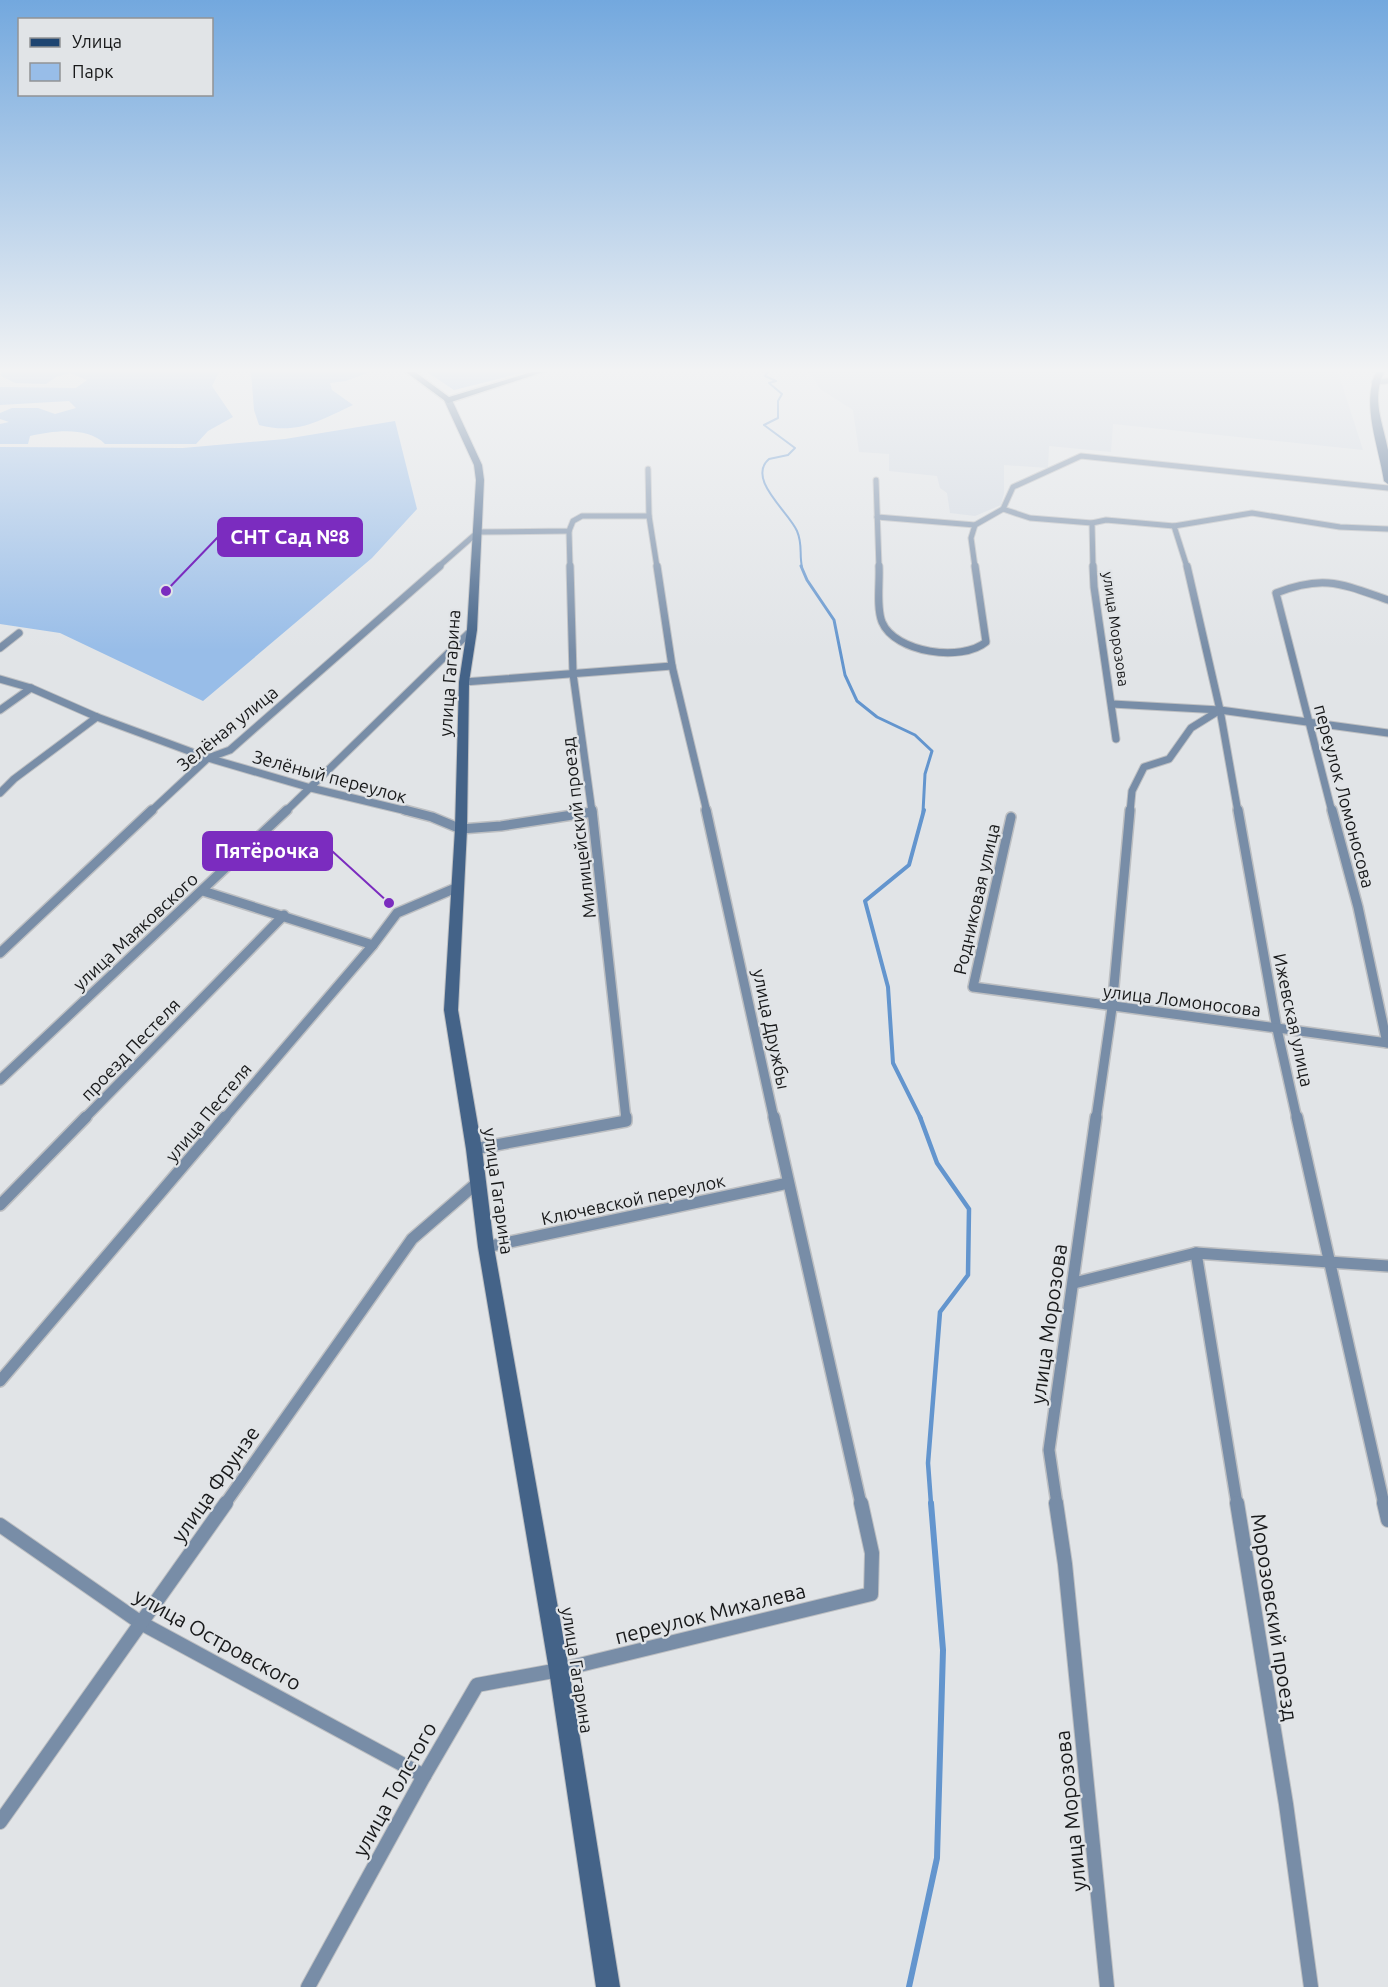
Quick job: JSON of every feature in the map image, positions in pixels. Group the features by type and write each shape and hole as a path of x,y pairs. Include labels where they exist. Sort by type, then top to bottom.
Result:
{"main road":[{"name":"улица Гагарина","path":"478,465 480,480 478,532 472,630 464,682 461,829 451,1010 474,1149 486,1247 559,1670 608,1987"},
{"path":"1386,465 1388,481"}],"street":[{"path":"877,517 975,525 1003,509 1013,487 1062,465"},
{"path":"1165,465 1388,488"},
{"name":"улица Дружбы","path":"648,469 649,516 672,666 722,877 788,1183 872,1553 871,1594"},
{"path":"876,480 881,619 886,631 895,640 927,651 971,651 982,648 986,642 971,538 975,525"},
{"path":"1003,509 1030,518 1092,523 1106,520 1174,526 1252,513 1340,527 1388,529"},
{"path":"478,532 569,531 573,521 582,516 649,516"},
{"name":"улица Морозова","path":"1092,523 1094,587 1116,739"},
{"name":"Ижевская улица","path":"1174,526 1186,562 1220,710 1277,1029 1388,1521"},
{"name":"Милицейский проезд","path":"474,1149 626,1121 592,812 573,674 569,531"},
{"name":"Зелёная улица","path":"0,954 208,758 230,750 478,532"},
{"name":"переулок Ломоносова","path":"1387,1043 1358,907 1308,724 1276,593 1293,585 1318,580 1340,582 1388,600"},
{"name":"улица Маяковского","path":"0,1080 203,891 472,630"},
{"path":"0,648 19,633"},
{"path":"464,682 672,666"},
{"name":"Зелёный переулок","path":"0,680 31,688 97,717 208,758 311,788 432,817 461,829 501,826 592,812"},
{"path":"0,710 31,688"},
{"path":"1112,704 1220,710 1388,734"},
{"name":"улица Морозова","path":"1107,1987 1065,1564 1049,1450 1112,1008 1132,791 1144,767 1170,759 1191,728 1220,710"},
{"path":"0,793 14,779 97,717"},
{"name":"Родниковая улица","path":"973,987 1011,817"},
{"name":"улица Пестеля","path":"0,1381 373,945 397,913 458,887"},
{"path":"203,891 373,945"},
{"name":"проезд Пестеля","path":"0,1205 284,915"},
{"name":"улица Ломоносова","path":"973,987 1112,1008 1387,1043"},
{"name":"улица Фрунзе","path":"0,1822 412,1239 478,1182"},
{"name":"Ключевской переулок","path":"486,1247 788,1183"},
{"path":"1074,1283 1196,1253 1388,1266"},
{"name":"Морозовский проезд","path":"1196,1253 1286,1804 1311,1987"},
{"name":"улица Островского","path":"0,1525 141,1623 424,1776"},
{"name":"переулок Михалева","path":"559,1670 871,1594"},
{"name":"улица Толстого","path":"308,1987 424,1776 477,1685 559,1670"}],"shaded area":[{"path":"889,465 1048,465 1048,468 1004,465 1004,493 1001,505 975,516 950,513 947,493 940,488 937,476 889,471"}],"green space":[{"path":"0,465 406,465 417,509 372,558 203,701 60,633 0,624"}],"waterway":[{"path":"765,465 763,476 766,486 797,531 802,567"},
{"path":"801,566 807,580 834,620 845,675 857,701 877,717 915,735 932,751 925,774 923,812"},
{"path":"920,1117 893,1063 888,987 865,901 909,865 924,810"},
{"path":"920,1117 937,1163 969,1209 968,1275 940,1312 928,1463 931,1504"},
{"path":"909,1987 937,1858 943,1650 931,1503"}],"place":[{"name":"СНТ Сад №8","path":"166,591"},
{"name":"Пятёрочка","path":"389,903"}]}
